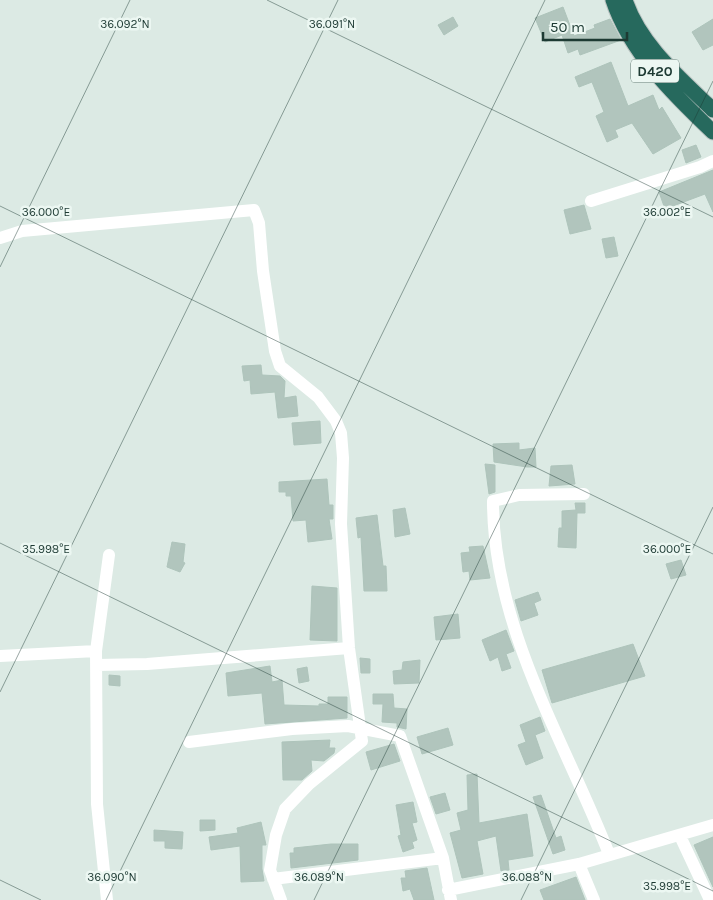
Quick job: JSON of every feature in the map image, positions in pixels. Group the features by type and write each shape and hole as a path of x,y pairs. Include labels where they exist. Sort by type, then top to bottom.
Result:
{"highway":[{"name":"D420","path":"613,0 629,36 651,66 684,104 713,132"},
{"name":"D420","path":"625,0 645,37 672,70 713,110"}],"street":[{"path":"591,201 700,167 713,161"},
{"path":"0,238 22,230 254,210 259,223 263,271 275,351 280,366 318,397 336,421 341,433 343,458 341,524 349,648 362,742 309,784 285,809 276,835 270,870 281,900"},
{"path":"584,494 519,495 493,502 495,551 505,600 530,672 589,802 609,854"},
{"path":"107,900 97,804 96,651 109,555"},
{"path":"97,665 147,664 349,648"},
{"path":"0,656 96,651"},
{"path":"189,742 292,729 360,728 400,736 443,858 450,895 579,864 713,825"},
{"path":"680,836 710,900"},
{"path":"273,879 443,858"},
{"path":"579,864 594,900"}],"building":[{"path":"563,7 574,36 595,28 594,25 610,19 621,40 580,55 578,49 568,53 562,35 545,42 535,18"},
{"path":"453,17 458,26 444,35 438,25"},
{"path":"713,19 713,45 703,50 692,32"},
{"path":"611,62 628,106 653,95 659,110 662,107 681,138 653,154 632,123 615,130 618,137 607,142 596,116 604,112 592,82 579,87 575,77"},
{"path":"696,145 701,157 686,163 682,150"},
{"path":"713,170 713,212 705,194 665,209 659,192"},
{"path":"584,205 591,229 570,234 564,210"},
{"path":"614,237 618,256 606,258 602,239"},
{"path":"261,365 262,375 280,376 285,381 284,398 296,396 298,416 278,418 275,392 251,394 250,380 244,381 242,366"},
{"path":"320,421 321,443 294,445 292,423"},
{"path":"519,443 519,450 535,448 536,467 494,462 493,444"},
{"path":"485,464 495,465 495,492 489,494"},
{"path":"572,465 575,484 549,486 551,466"},
{"path":"327,479 329,505 333,505 333,519 329,519 332,539 308,542 306,520 293,521 291,496 286,496 286,492 279,492 279,482"},
{"path":"575,503 585,503 585,513 577,513 576,548 558,547 559,528 562,528 562,511 576,510"},
{"path":"405,508 410,534 395,537 393,510"},
{"path":"377,515 383,566 386,566 387,591 364,591 361,537 358,538 356,518"},
{"path":"172,542 185,544 183,562 185,563 180,572 167,567"},
{"path":"483,546 490,578 470,580 469,571 463,572 461,553 470,552 469,547"},
{"path":"681,560 686,575 671,579 666,564"},
{"path":"312,586 337,588 337,641 310,640"},
{"path":"538,592 541,600 534,603 538,615 521,621 515,600"},
{"path":"458,614 460,638 436,640 434,617"},
{"path":"506,630 514,651 506,654 511,668 502,671 498,657 490,661 482,640"},
{"path":"633,644 645,676 552,703 542,670"},
{"path":"360,658 370,659 370,673 361,673"},
{"path":"420,660 419,683 394,684 393,671 402,670 403,662"},
{"path":"270,666 272,682 282,680 284,705 319,706 319,704 328,704 328,697 347,697 347,718 265,724 262,693 228,696 226,673"},
{"path":"307,667 309,681 299,683 297,669"},
{"path":"109,675 120,676 120,686 109,685"},
{"path":"373,694 393,694 394,708 407,709 406,729 397,727 397,723 382,722 383,704 373,704"},
{"path":"540,717 545,731 535,735 543,758 526,765 518,745 526,742 520,725"},
{"path":"448,728 453,745 422,754 417,737"},
{"path":"330,740 329,748 335,748 334,753 324,761 311,760 312,771 302,780 283,780 282,742"},
{"path":"394,744 400,761 371,770 366,752"},
{"path":"477,774 479,823 527,814 533,856 508,860 509,870 501,871 496,836 477,841 483,874 462,878 450,833 461,830 457,813 468,810 467,775"},
{"path":"445,793 450,810 436,814 430,797"},
{"path":"541,795 556,838 561,836 565,850 553,854 533,797"},
{"path":"413,802 417,822 412,823 417,840 412,842 414,848 403,852 398,836 401,835 396,805"},
{"path":"200,820 215,820 215,830 200,831"},
{"path":"261,822 266,845 262,845 264,881 241,882 240,846 211,850 209,837 238,833 237,828"},
{"path":"154,830 183,832 182,849 165,848 165,841 154,841"},
{"path":"713,837 713,887 694,845"},
{"path":"331,844 358,844 358,860 291,868 290,853 294,853 294,848"},
{"path":"427,868 434,900 414,900 410,889 403,891 401,878 406,878 405,871"},
{"path":"576,877 585,900 544,900 540,890"}]}
